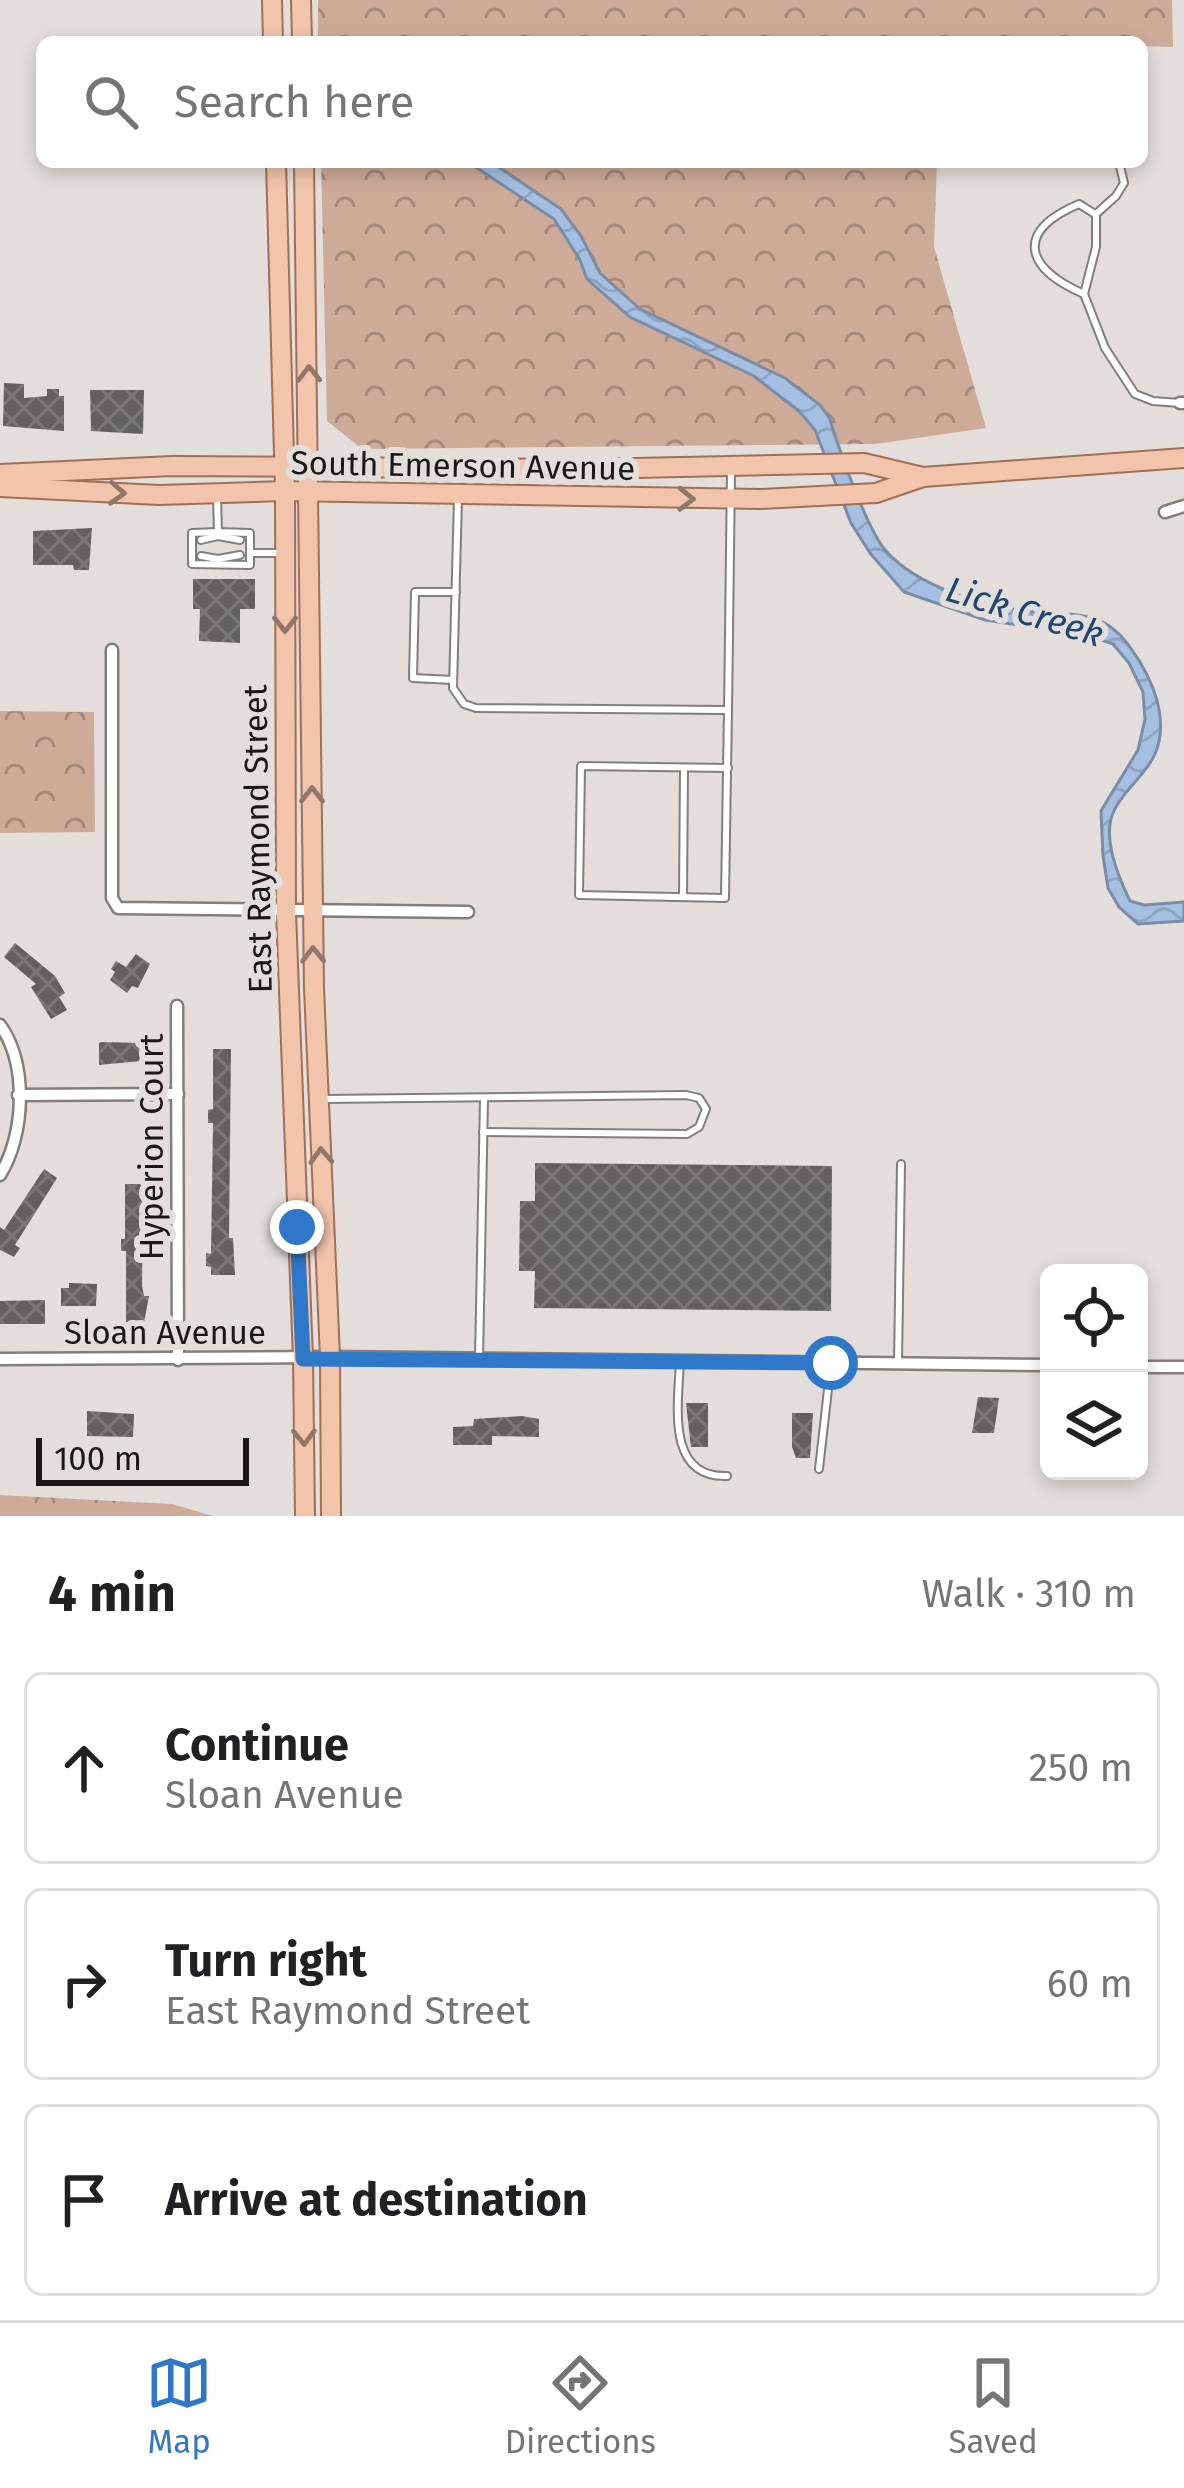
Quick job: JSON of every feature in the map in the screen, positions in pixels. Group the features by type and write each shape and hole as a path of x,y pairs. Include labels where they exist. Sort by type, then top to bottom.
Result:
{"main road":[{"path":"272,0 273,36"},
{"path":"301,2 302,36"},
{"name":"East Raymond Street","path":"276,168 285,465 286,912 305,1516"},
{"name":"East Raymond Street","path":"304,168 313,912 330,1357 331,1516"},
{"name":"South Emerson Avenue","path":"0,488 159,495 309,491 731,499 876,494 923,477 1184,458"},
{"name":"South Emerson Avenue","path":"0,474 310,464 589,470 864,463 923,477"}],"street":[{"path":"1165,512 1184,506"},
{"path":"112,650 112,898 116,906 125,911 468,912"},
{"name":"Hyperion Court","path":"177,1006 178,1360"},
{"path":"0,1025 15,1058 17,1094 16,1134 0,1174"},
{"path":"17,1094 178,1094"},
{"name":"Sloan Avenue","path":"0,1359 330,1357 1040,1366"},
{"path":"1148,1366 1184,1367"}],"lane":[{"path":"1120,168 1124,183 1096,214 1096,247 1084,294 1105,348 1135,394 1182,403"},
{"path":"1084,294 1058,283 1042,269 1036,257 1038,234 1043,222 1079,204 1096,214"},
{"path":"728,768 581,766 579,895 725,898 728,768 731,467"},
{"path":"217,493 219,537"},
{"path":"459,494 453,680 457,697 476,708 728,710"},
{"path":"240,540 192,533 192,564 240,555"},
{"path":"201,540 250,533 250,565 201,556"},
{"path":"250,553 285,554"},
{"path":"453,680 413,678 415,592 456,592"},
{"path":"683,897 684,768"},
{"path":"318,1100 686,1095 701,1101 706,1115 699,1127 687,1133 483,1132"},
{"path":"479,1359 484,1100"},
{"path":"898,1364 901,1164"},
{"path":"680,1361 682,1449 694,1469 706,1477 727,1476"},
{"path":"819,1469 831,1363"}],"green space":[{"path":"318,0 1172,0 1173,47 1148,46 1148,36 318,36"},
{"path":"321,168 937,168 934,247 986,428 876,444 362,449 327,421"},
{"path":"0,711 94,712 95,832 0,833"},
{"path":"0,1495 172,1504 213,1516 0,1516"}],"water":[{"name":"Lick Creek","path":"477,168 500,168 561,209 600,273 640,309 785,378 820,405 829,417 870,525 899,563 932,584 971,599 1086,616 1121,636 1152,686 1161,727 1151,762 1113,813 1109,834 1113,858 1130,901 1144,905 1184,902 1184,921 1138,924 1119,907 1108,888 1101,811 1138,750 1145,719 1143,692 1113,644 1090,636 985,620 904,592 851,523 815,430 800,412 754,376 630,317 587,279 554,219"}],"building":[{"path":"4,383 24,384 24,398 47,396 47,389 59,389 59,396 64,396 64,431 3,426"},
{"path":"90,390 144,390 143,434 91,431"},
{"path":"92,528 89,570 33,565 33,531"},
{"path":"193,579 255,579 255,609 240,609 240,643 199,641 200,609 193,609"},
{"path":"15,943 55,976 65,993 59,997 67,1010 51,1019 31,987 36,984 4,957"},
{"path":"136,954 150,964 138,988 132,986 127,993 110,980 115,972 111,969 116,961 126,967"},
{"path":"102,1042 141,1043 141,1061 99,1065"},
{"path":"213,1049 231,1049 229,1238 233,1238 235,1275 211,1275 211,1267 206,1266 206,1253 211,1254 213,1123 208,1123 208,1110 213,1109"},
{"path":"535,1163 832,1166 831,1311 534,1308 535,1271 519,1271 520,1201 535,1201"},
{"path":"44,1169 57,1178 15,1245 20,1248 14,1257 0,1250 0,1227 4,1230"},
{"path":"125,1184 143,1184 142,1286 144,1296 149,1296 144,1323 126,1324 126,1251 121,1251"},
{"path":"69,1283 97,1284 96,1306 61,1306 61,1288 69,1288"},
{"path":"45,1300 45,1324 0,1324 0,1301"},
{"path":"978,1397 999,1398 994,1433 972,1433"},
{"path":"686,1403 708,1403 708,1447 691,1447"},
{"path":"87,1411 134,1414 133,1437 87,1436"},
{"path":"792,1413 813,1413 810,1458 796,1458"},
{"path":"474,1419 539,1419 539,1437 492,1436 492,1445 453,1445 453,1427 473,1426"}],"route":[{"path":"297,1227 303,1359 831,1363"}]}
